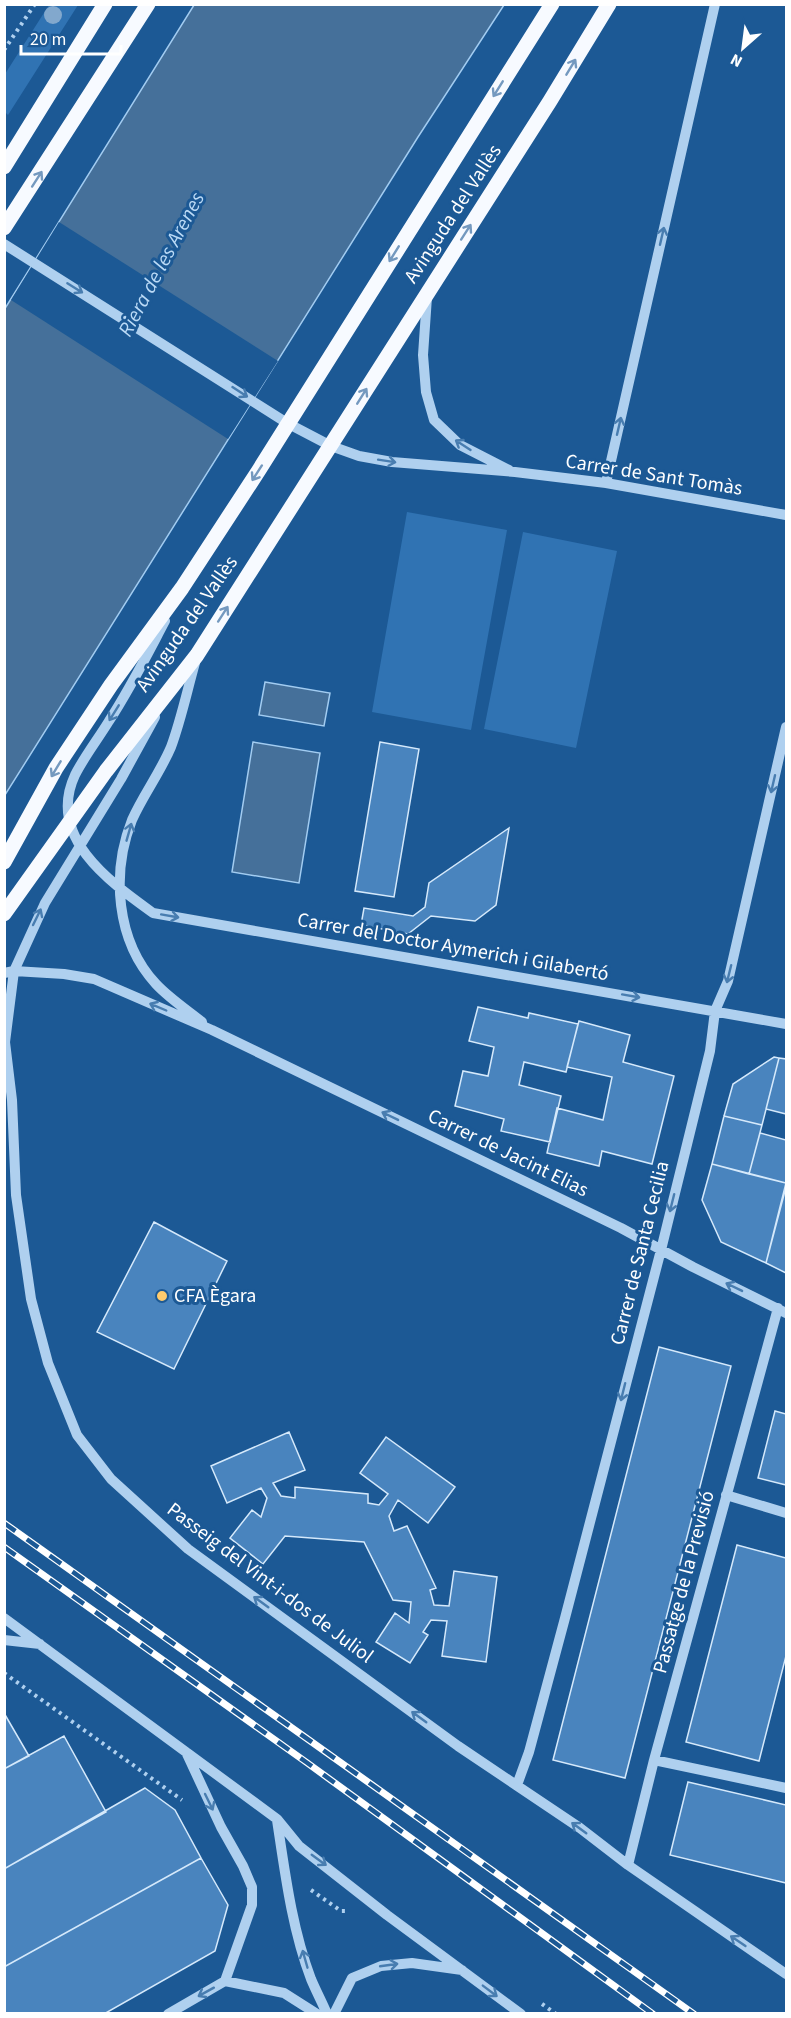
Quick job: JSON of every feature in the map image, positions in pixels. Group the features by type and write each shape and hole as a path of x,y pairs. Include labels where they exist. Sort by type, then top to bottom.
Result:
{"main road":[{"path":"4,167 105,4"},
{"path":"4,228 148,4"},
{"name":"Avinguda del Vallès","path":"4,862 56,768 111,685 182,588 552,4"},
{"name":"Avinguda del Vallès","path":"4,914 106,771 197,655 550,101 609,4"}],"street":[{"path":"606,483 715,4"},
{"path":"4,244 287,423 331,446"},
{"name":"Carrer de Sant Tomàs","path":"427,293 423,355 426,392 435,420 460,445 515,472"},
{"name":"Carrer de Sant Tomàs","path":"331,446 360,456 392,462 515,472 606,483 786,515"},
{"name":"Avinguda del Vallès","path":"120,889 97,869 79,846 70,822 68,798 75,776 127,693 182,588"},
{"name":"Carrer de Jacint Elias","path":"197,655 171,745 132,820 120,861 120,889 128,940 138,961 157,985 212,1030"},
{"name":"Passeig del Vint-i-dos de Juliol","path":"171,687 121,779 45,903 9,972 5,1042 12,1100 16,1195 31,1299 48,1363 77,1435 111,1479 188,1549 458,1746 580,1828 628,1865 786,1974"},
{"name":"Carrer de Santa Cecilia","path":"517,1785 529,1752 661,1250 710,1051 715,1011 728,981 786,727"},
{"name":"Carrer del Doctor Aymerich i Gilabertó","path":"120,889 153,913 786,1024"},
{"name":"Carrer de Jacint Elias","path":"9,972 64,974 94,980 212,1030 782,1311"},
{"name":"Passatge de la Previsió","path":"628,1865 726,1495 782,1311"},
{"path":"726,1495 786,1513"},
{"path":"4,1618 277,1819 299,1846 387,1916 521,2013"},
{"path":"4,1640 40,1645"},
{"path":"168,2013 225,1981 252,1905 252,1887 243,1866 221,1827 184,1749"},
{"path":"654,1760 786,1788"},
{"path":"277,1819 285,1872 300,1941 311,1978 327,2013"},
{"path":"334,2013 352,1978 381,1966 411,1963 463,1970"},
{"path":"225,1981 284,1994 317,2013"}],"path":[{"path":"4,50 35,4"}],"shaded area":[{"path":"49,5 78,5 8,115 5,112 5,74"},
{"path":"407,512 507,530 471,730 372,712"},
{"path":"523,532 617,551 576,748 484,729"}],"water":[{"name":"Riera de les Arenes","path":"194,5 504,5 418,137 5,795 4,310"},
{"path":"265,682 330,693 324,726 259,715"},
{"path":"253,742 320,753 299,883 232,872"}],"pier":[{"path":"59,222 278,361 228,439 11,300"}],"building":[{"path":"380,742 419,749 394,897 355,891"},
{"path":"509,828 496,905 475,921 431,916 408,934 361,925 364,908 413,916 425,907 429,883"},
{"path":"478,1007 528,1018 529,1013 578,1024 566,1072 524,1062 519,1085 561,1096 550,1142 501,1131 504,1119 455,1106 463,1071 488,1076 494,1047 469,1041"},
{"path":"579,1021 630,1035 623,1062 674,1076 652,1164 602,1151 599,1166 547,1153 557,1108 603,1120 612,1077 567,1067"},
{"path":"774,1057 779,1058 762,1125 724,1116 733,1084"},
{"path":"779,1058 786,1059 786,1114 766,1109"},
{"path":"724,1116 762,1125 749,1174 712,1164"},
{"path":"760,1133 786,1140 786,1183 749,1174"},
{"path":"712,1164 786,1183 766,1263 721,1242 702,1200"},
{"path":"786,1187 786,1273 766,1263"},
{"name":"CFA Ègara","path":"154,1222 227,1261 174,1369 97,1332"},
{"path":"659,1347 731,1366 625,1778 553,1760"},
{"path":"775,1411 786,1414 786,1485 758,1478"},
{"path":"289,1432 305,1470 273,1483 281,1496 295,1498 295,1487 368,1494 368,1503 379,1505 388,1494 360,1473 386,1437 455,1487 428,1523 398,1500 389,1516 394,1531 407,1526 436,1588 430,1590 434,1605 449,1606 454,1571 497,1577 486,1662 442,1656 447,1621 431,1620 423,1632 428,1635 410,1663 376,1642 395,1613 409,1623 411,1602 393,1600 364,1542 285,1536 263,1564 230,1538 252,1510 261,1517 267,1498 261,1488 227,1503 211,1466"},
{"path":"737,1545 786,1558 786,1656 759,1761 686,1742"},
{"path":"4,1713 29,1756 4,1769"},
{"path":"64,1736 106,1812 4,1869 4,1769"},
{"path":"688,1782 786,1805 786,1883 670,1855"},
{"path":"145,1788 175,1810 201,1858 4,1967 4,1869"},
{"path":"201,1858 228,1905 215,1951 104,2014 4,2014 4,1967"}],"railway":[{"path":"4,1523 694,2014"},
{"path":"4,1547 306,1762 653,2014"}],"place":[{"name":"CFA Ègara","path":"162,1296"}]}
